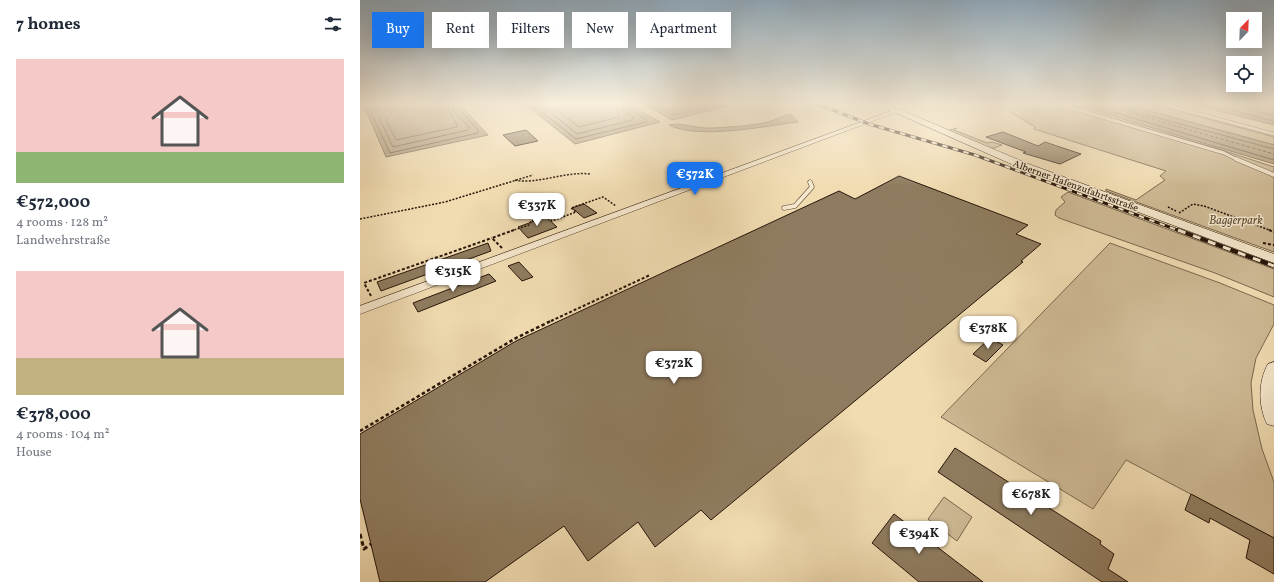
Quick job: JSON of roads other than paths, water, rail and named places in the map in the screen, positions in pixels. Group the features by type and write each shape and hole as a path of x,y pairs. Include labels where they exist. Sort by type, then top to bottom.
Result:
{"street":[{"path":"360,310 842,131"},
{"name":"Alberner Hafenzufahrtsstraße","path":"943,131 1022,165 1274,259"},
{"path":"1274,369 1268,386 1274,418"}],"lane":[{"path":"1150,131 1224,153 1274,175"},
{"path":"1260,131 1274,135"},
{"path":"1262,134 1274,135"},
{"path":"784,208 795,206 812,187 810,182"}],"water":[{"path":"375,131 484,131 488,135 386,157"},
{"path":"559,131 625,131 575,144"},
{"path":"700,131 729,131 714,132"},
{"path":"1163,131 1223,131 1274,145 1274,164"}],"railway":[{"path":"893,131 975,155 1180,231"},
{"path":"1178,230 1274,266"}],"park label":[{"name":"Baggerpark","path":"1236,220"}]}
